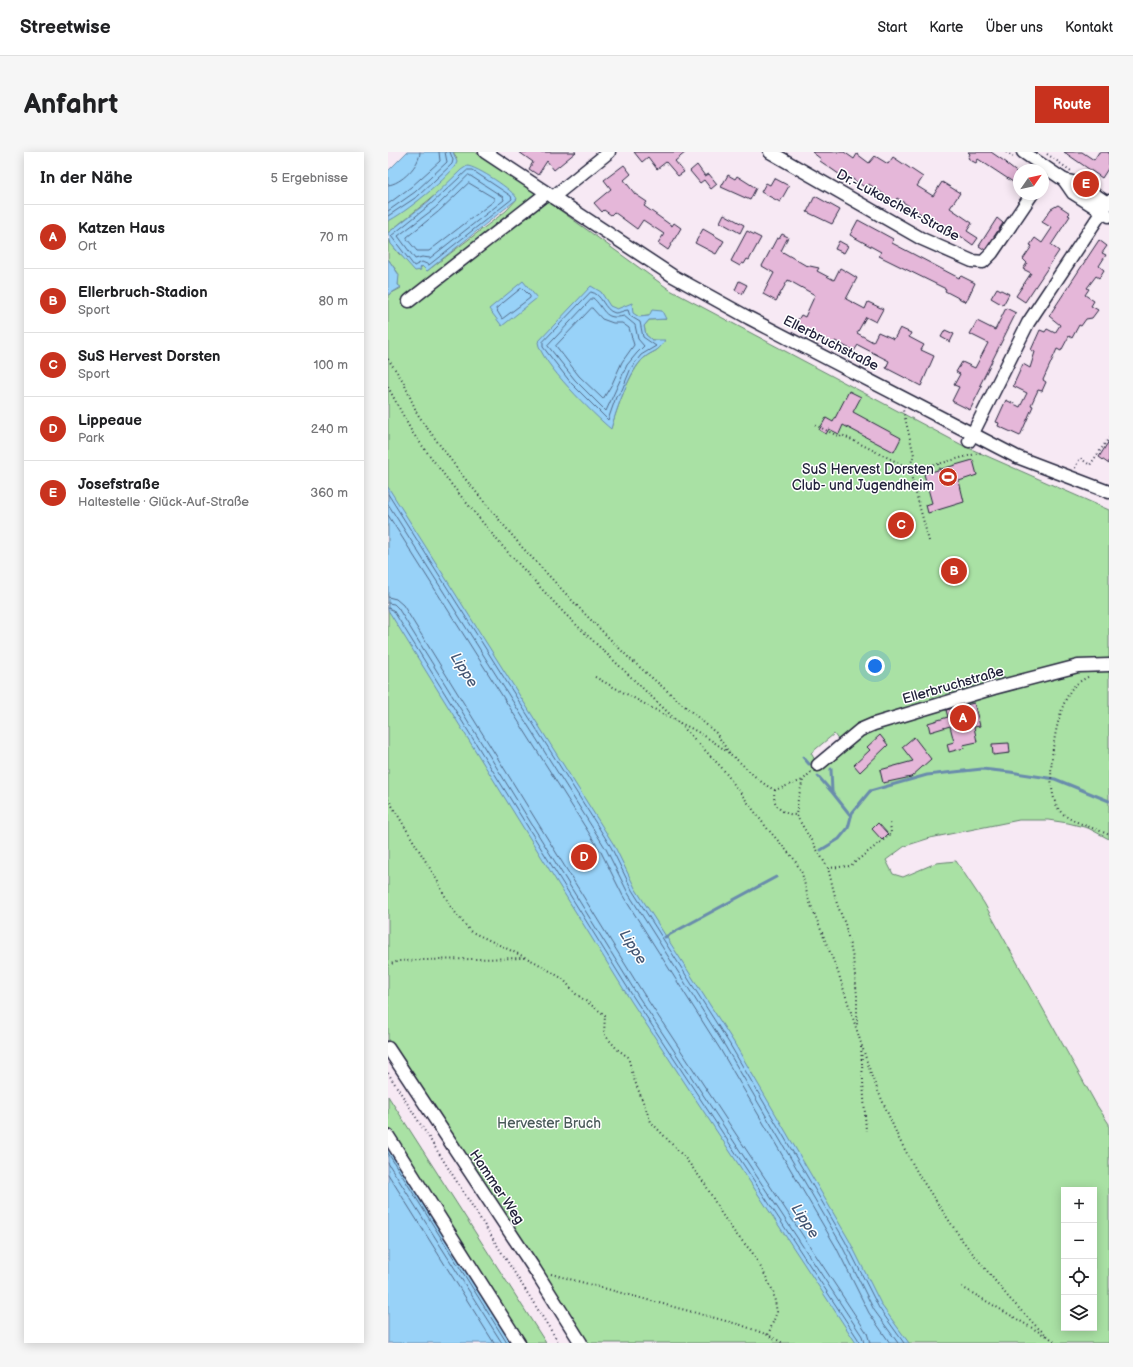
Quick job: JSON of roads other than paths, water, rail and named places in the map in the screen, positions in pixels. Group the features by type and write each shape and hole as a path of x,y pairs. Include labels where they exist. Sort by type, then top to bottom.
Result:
{"street":[{"name":"Ellerbruchstraße","path":"485,152 673,276 901,397 970,438 1017,458 1109,492"},
{"path":"409,301 609,152"},
{"name":"Dr.-Lukaschek-Straße","path":"770,152 922,238 972,260 983,262 992,253 1028,200"},
{"path":"1023,152 1036,164"},
{"path":"970,438 1028,323 1107,207 1073,193 1064,180 1049,174"},
{"name":"Ellerbruchstraße","path":"818,765 860,730 874,724 994,688 1078,666 1109,665"},
{"name":"Hammer Weg","path":"388,1048 535,1270 580,1343"},
{"path":"388,1136 519,1343"}],"water":[{"path":"407,152 453,152 457,162 454,168 437,185 395,218 388,221 388,171"},
{"path":"467,166 478,170 495,180 510,190 517,199 427,271 422,266 420,268 421,270 415,271 391,244 388,233 429,201"},
{"path":"388,259 399,275 398,285 401,287 388,295"},
{"path":"523,281 537,298 502,326 489,309"},
{"path":"591,286 601,292 610,306 617,309 632,303 633,313 639,317 649,316 652,310 662,311 666,319 649,320 644,326 646,335 652,340 665,340 658,349 647,355 639,363 634,371 620,402 611,429 581,401 557,375 541,351 538,342"},
{"name":"Lippe","path":"388,487 614,845 635,888 733,1041 849,1240 882,1306 909,1343 856,1343 631,1001 388,610"},
{"path":"388,1146 512,1343 388,1343"}],"waterway":[{"path":"803,757 809,764"},
{"path":"831,769 832,792 851,816"},
{"path":"821,850 839,839 848,828 852,813 870,791 927,775 982,769 1010,772 1055,779 1109,801"},
{"path":"818,776 831,791"},
{"path":"665,937 776,877"}],"place":[{"name":"Josefstraße","path":"1086,184"},
{"name":"SuS Hervest Dorsten Club- und Jugendheim","path":"948,477"},
{"name":"SuS Hervest Dorsten","path":"901,525"},
{"name":"Ellerbruch-Stadion","path":"954,571"},
{"name":"Katzen Haus","path":"963,718"},
{"name":"Lippeaue","path":"584,857"}],"park label":[{"name":"Hervester Bruch","path":"549,1123"}]}
